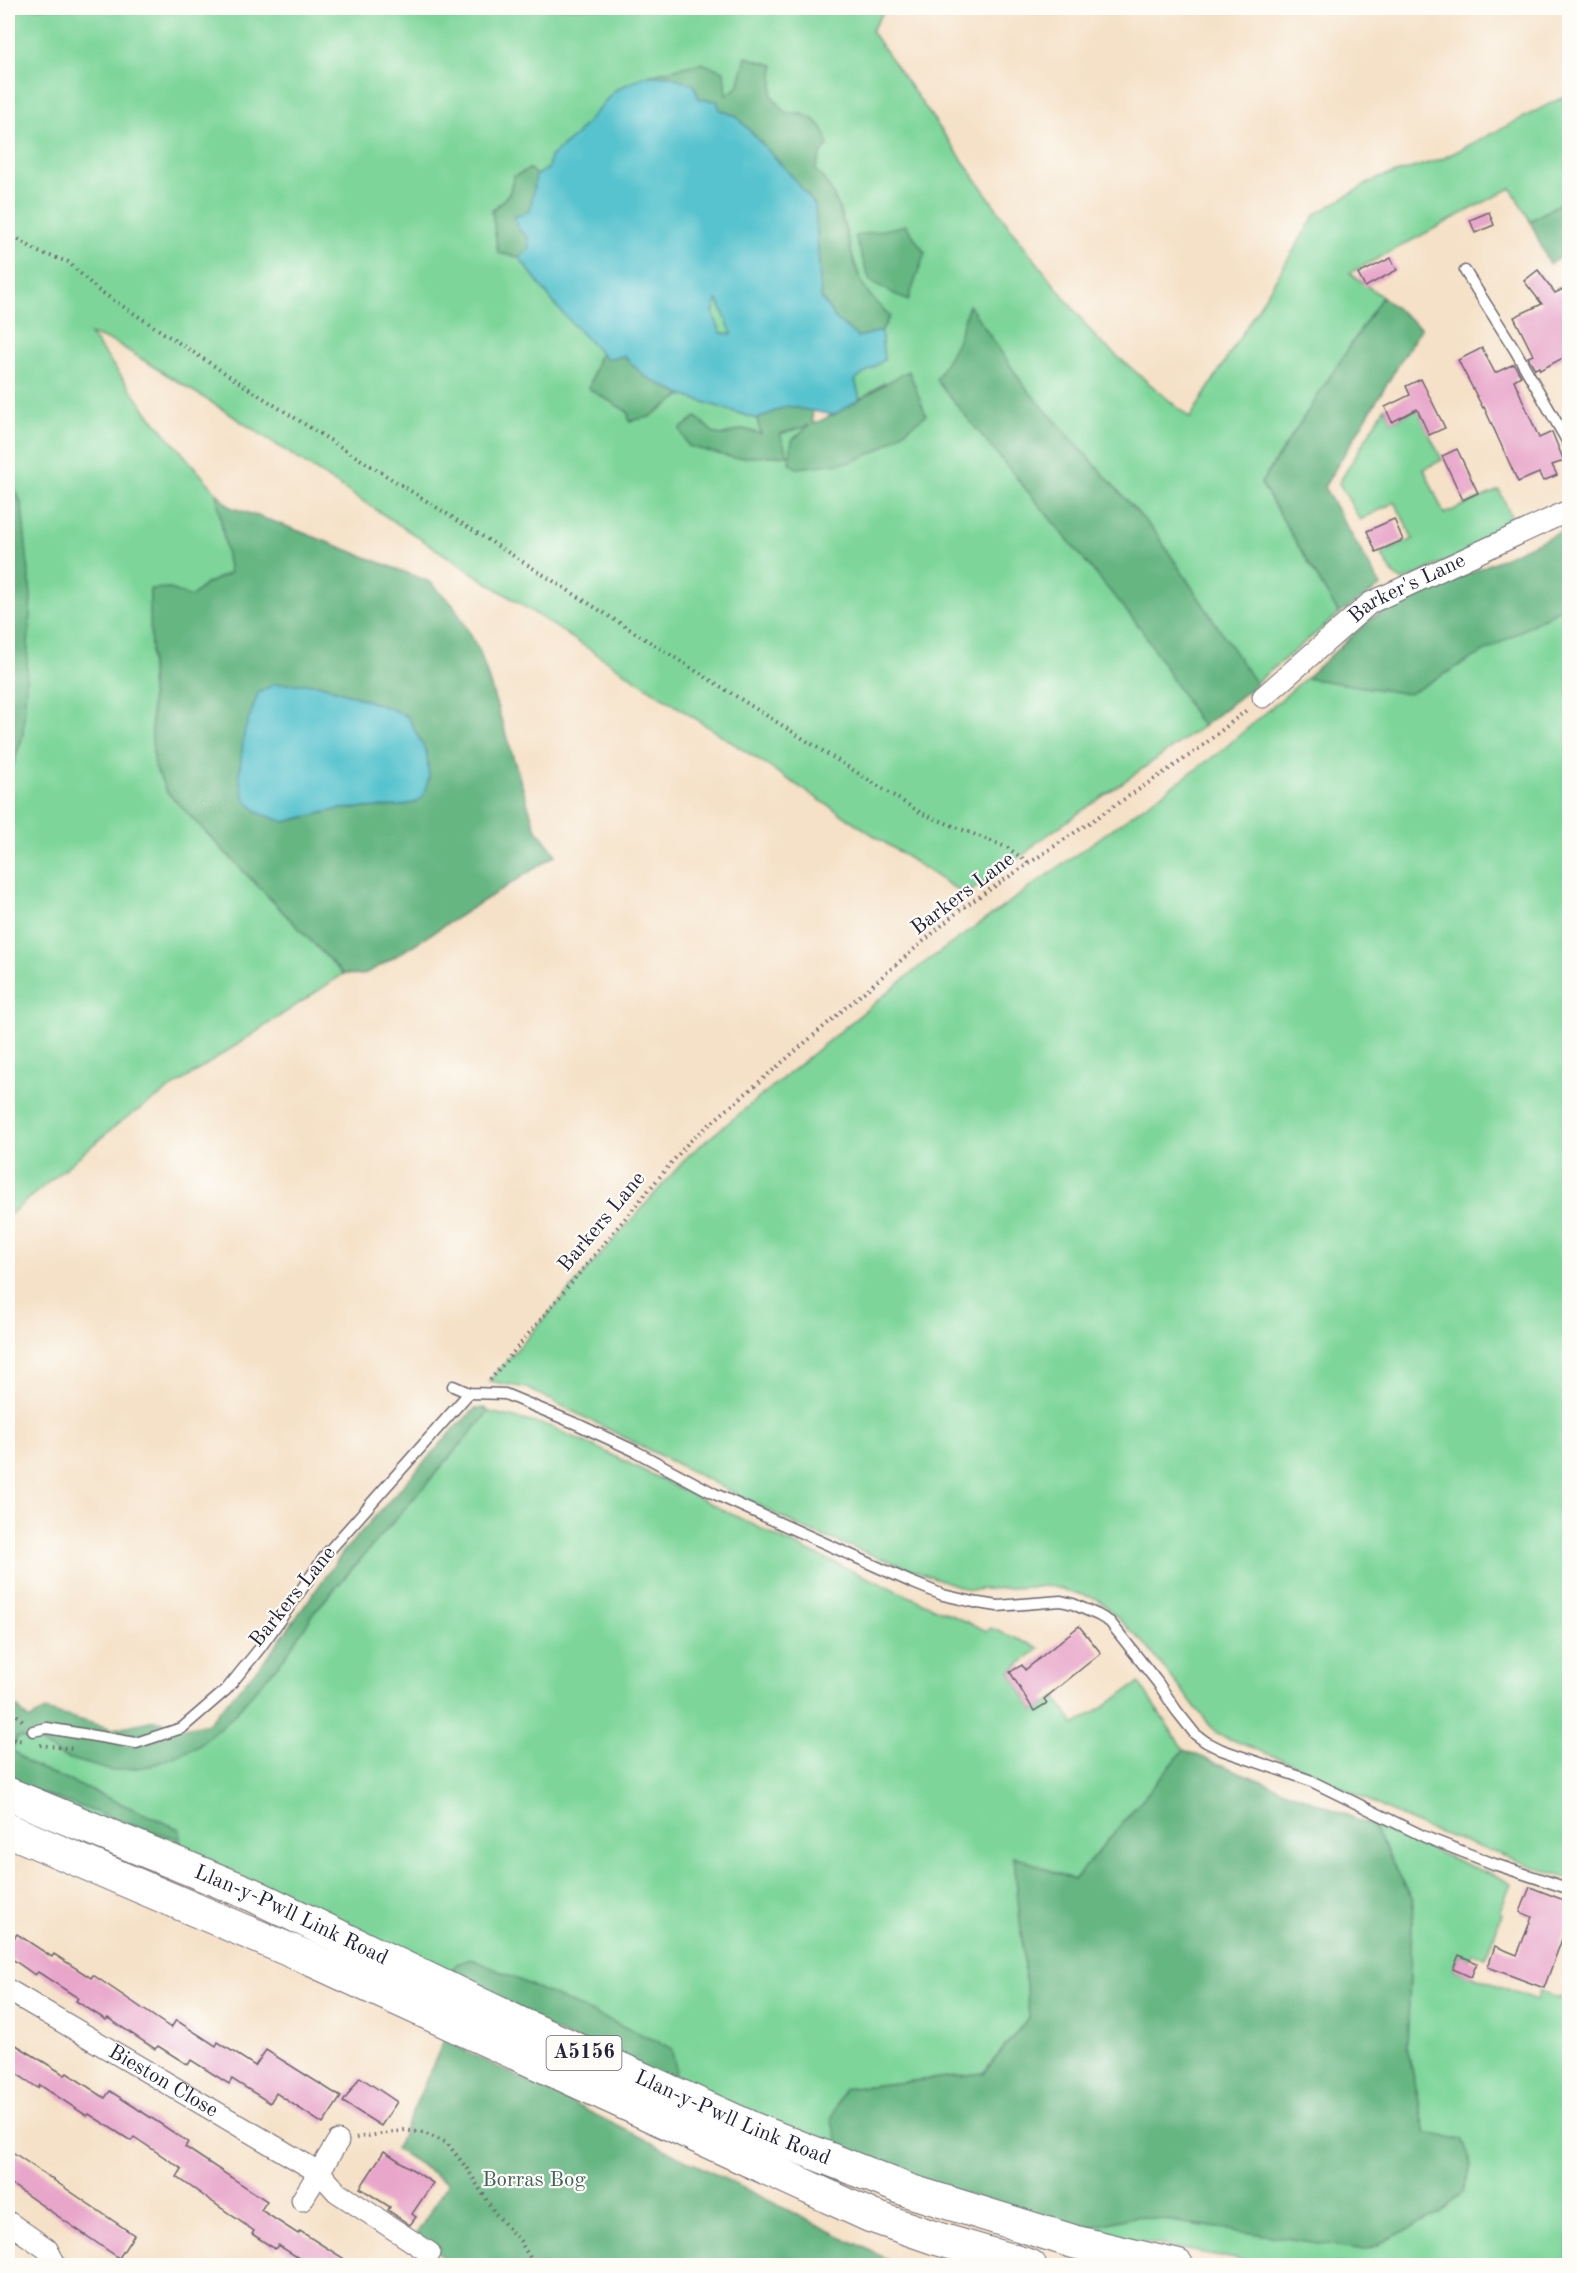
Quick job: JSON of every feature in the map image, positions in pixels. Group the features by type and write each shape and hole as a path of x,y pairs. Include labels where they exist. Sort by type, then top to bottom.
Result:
{"highway":[{"name":"Llan-y-Pwll Link Road","path":"8,1794 253,1895 527,2027 751,2128 910,2192 1075,2242 1177,2265"},
{"name":"Llan-y-Pwll Link Road","path":"8,1830 308,1958 871,2216 934,2238 1030,2265"}],"street":[{"name":"Barker's Lane","path":"1263,697 1370,603 1569,510"},
{"name":"Bieston Close","path":"8,1990 320,2173 337,2192 430,2253"},
{"path":"302,2200 338,2141"},
{"path":"8,2222 47,2249 56,2265"}],"lane":[{"path":"1465,271 1515,350 1569,446"},
{"path":"453,1386 474,1393 505,1394 579,1425 635,1451 715,1494 900,1578 944,1595 998,1606 1061,1601 1098,1615 1116,1629 1176,1710 1196,1734 1206,1742 1222,1750 1309,1780 1425,1837 1494,1864 1569,1889"},
{"path":"33,1731 47,1728 136,1743 182,1728 226,1690 260,1648 328,1552 474,1393"}],"path":[{"path":"8,233 39,252 68,262 98,290 251,389 921,813 1008,848 1029,863"},
{"name":"Barkers Lane","path":"474,1393 687,1143 961,909 1196,751 1263,697"},
{"path":"8,1707 33,1731"},
{"path":"8,1741 10,1738 60,1748 80,1749"},
{"path":"338,2141 405,2130 424,2133 447,2143 468,2170 494,2212 520,2241 535,2265"}],"green space":[{"path":"8,8 886,8 871,31 1014,233 1097,339 1190,418 1316,214 1376,179 1442,159 1569,94 1569,198 1530,221 1511,188 1350,273 1382,297 1261,483 1339,614 1202,727 965,895 222,409 116,343 90,334 148,413 216,492 230,573 206,584 191,597 168,588 150,590 152,740 155,767 167,792 343,974 119,1123 8,1216 8,780 23,735 22,506 8,471","holes":["701,63 726,95 773,65 772,96 786,113 802,113 828,145 821,154 815,170 826,182 840,209 857,271 865,289 890,316 881,331 884,360 855,380 860,399 885,382 789,462 812,425 779,434 788,455 680,429 696,417 715,434 724,435 743,429 761,434 757,419 682,395 649,417 628,412 589,388 598,358 602,354 557,307 519,257 498,253 492,211 529,169 536,175 548,169 550,157 576,135 615,90 645,76"]},
{"path":"746,57 774,65 772,96 786,113 802,114 814,120 823,129 828,145 821,154 815,170 833,195 865,289 890,316 881,331 858,337 837,320 821,298 815,205 790,174 736,116 720,110 716,101 699,99 671,76 645,76 701,63 724,71 726,95 738,87"},
{"path":"530,169 536,175 533,198 518,229 528,237 529,250 519,257 498,253 492,211 509,194 514,176"},
{"path":"1569,198 1569,253 1549,264 1530,221"},
{"path":"906,225 925,253 908,301 870,281 855,236"},
{"path":"1382,297 1421,328 1324,487 1381,586 1339,614 1261,483"},
{"path":"717,299 733,334 721,333 713,313"},
{"path":"969,305 1025,387 1156,533 1256,684 1202,727 1142,630 936,380 957,342"},
{"path":"602,354 606,359 624,356 644,376 682,395 649,417 629,421 628,412 589,389 598,358"},
{"path":"909,371 926,415 879,450 851,462 797,468 789,463 792,440 810,425 780,434 788,455 734,458 688,446 680,429 696,417 715,434 724,435 743,429 761,434 757,419 786,406 812,410 813,424"},
{"path":"1385,407 1392,422 1417,409 1442,460 1424,469 1444,514 1499,490 1515,524 1514,530 1403,581 1394,575 1381,554 1413,539 1395,502 1360,520 1339,483"},
{"path":"8,471 22,506 31,596 23,735 8,780"},
{"path":"216,492 230,507 278,523 430,582 454,606 480,652 535,827 556,855 380,966 362,975 343,974 167,792 155,767 152,740 150,589 168,588 191,597 206,584 230,573","holes":["318,684 392,709 408,717 401,806 340,809 284,822"]},
{"path":"1569,528 1569,604 1409,694 1306,678 1373,617"},
{"path":"1569,604 1569,1879 1425,1828 1296,1765 1217,1734 1144,1643 1098,1599 1049,1586 969,1590 807,1530 527,1388 489,1381 690,1154 920,966 1220,752 1306,678 1409,693"},
{"path":"485,1408 489,1412 316,1610 285,1657 230,1719 197,1747 151,1766 112,1771 64,1757 34,1739 17,1737 12,1750 30,1764 179,1829 181,1839 149,1831 8,1781 8,1706 17,1707 29,1720 45,1710 113,1729 155,1720 185,1728 208,1723 267,1658 344,1551 454,1429 475,1409"},
{"path":"489,1412 549,1426 790,1543 987,1631 991,1628 1039,1648 1010,1672 1034,1711 1056,1697 1075,1725 1139,1683 1184,1750 1074,1880 1014,1857 1029,2017 983,2073 844,2089 843,2156 671,2085 671,2048 472,1959 457,1964 444,1980 19,1784 149,1831 181,1838 179,1829 30,1764 12,1750 18,1737 34,1739 64,1757 197,1747"},
{"path":"1184,1750 1372,1825 1413,1900 1407,2046 1426,2134 1462,2139 1472,2165 1463,2192 1439,2213 1366,2250 1137,2216 1080,2230 843,2156 831,2120 844,2089 984,2073 1029,2017 1014,1856 1074,1880"},
{"path":"1372,1825 1511,1883 1500,1911 1502,1915 1485,1958 1473,1953 1469,1960 1459,1955 1453,1969 1537,2000 1540,1992 1558,1998 1569,1991 1569,2265 1268,2265 1080,2230 1137,2216 1366,2250 1439,2213 1463,2192 1462,2139 1426,2135 1407,2046 1413,1900"},
{"path":"472,1959 671,2048 676,2069 671,2085 444,1980 457,1964"},
{"name":"Borras Bog","path":"444,2040 899,2265 452,2265 417,2233 448,2183 396,2149"}],"water":[{"path":"645,76 671,76 694,85 699,99 717,101 720,110 736,116 790,174 815,205 821,298 837,320 858,337 881,331 884,360 855,380 860,399 834,415 787,406 757,419 682,395 644,376 624,356 606,359 557,307 519,257 529,250 528,237 518,229 514,217 530,211 536,175 548,169 550,157 576,135 615,90","holes":["718,300 732,334 721,333 713,313"]},
{"path":"274,684 318,684 392,709 408,717 427,754 429,778 423,797 417,802 401,806 340,809 284,822 259,813 245,800 239,777 244,733 258,693"}],"building":[{"path":"1489,212 1494,225 1475,233 1470,220"},
{"path":"1391,258 1397,270 1365,287 1358,274"},
{"path":"1538,270 1555,293 1569,286 1569,355 1540,370 1539,367 1535,369 1528,357 1533,355 1514,317 1542,304 1524,281"},
{"path":"1482,348 1495,373 1514,364 1521,376 1514,380 1539,438 1552,432 1564,461 1552,465 1557,475 1543,481 1539,473 1518,482 1484,407 1458,360"},
{"path":"1421,379 1445,428 1429,435 1417,409 1392,422 1385,407 1410,395 1406,386"},
{"path":"1457,449 1478,493 1463,500 1442,456"},
{"path":"1394,519 1403,540 1376,552 1367,531"},
{"path":"1079,1626 1101,1653 1044,1699 1047,1703 1034,1711 1010,1672 1022,1665 1025,1670"},
{"path":"1530,1887 1569,1902 1569,1920 1544,1988 1488,1967 1495,1946 1517,1955 1532,1917 1520,1912"},
{"path":"8,1934 14,1938 17,1934 52,1957 54,1954 91,1978 93,1975 171,2028 176,2020 216,2046 218,2042 255,2066 266,2050 341,2097 323,2124 276,2093 270,2103 232,2079 229,2084 191,2060 188,2065 158,2046 155,2049 108,2018 106,2020 76,2001 78,1998 38,1972 35,1975 8,1956"},
{"path":"1459,1955 1477,1963 1471,1977 1453,1969"},
{"path":"8,2040 65,2075 67,2073 105,2098 110,2091 188,2142 185,2147 267,2201 261,2210 298,2234 300,2231 354,2265 310,2265 278,2245 275,2249 252,2234 254,2231 177,2177 182,2169 134,2137 131,2141 40,2085 38,2088 8,2068"},
{"path":"360,2077 397,2102 381,2126 343,2102"},
{"path":"8,2149 134,2235 119,2258 8,2182"},
{"path":"384,2151 433,2183 412,2214 416,2217 410,2225 388,2210 390,2207 360,2188"}]}
